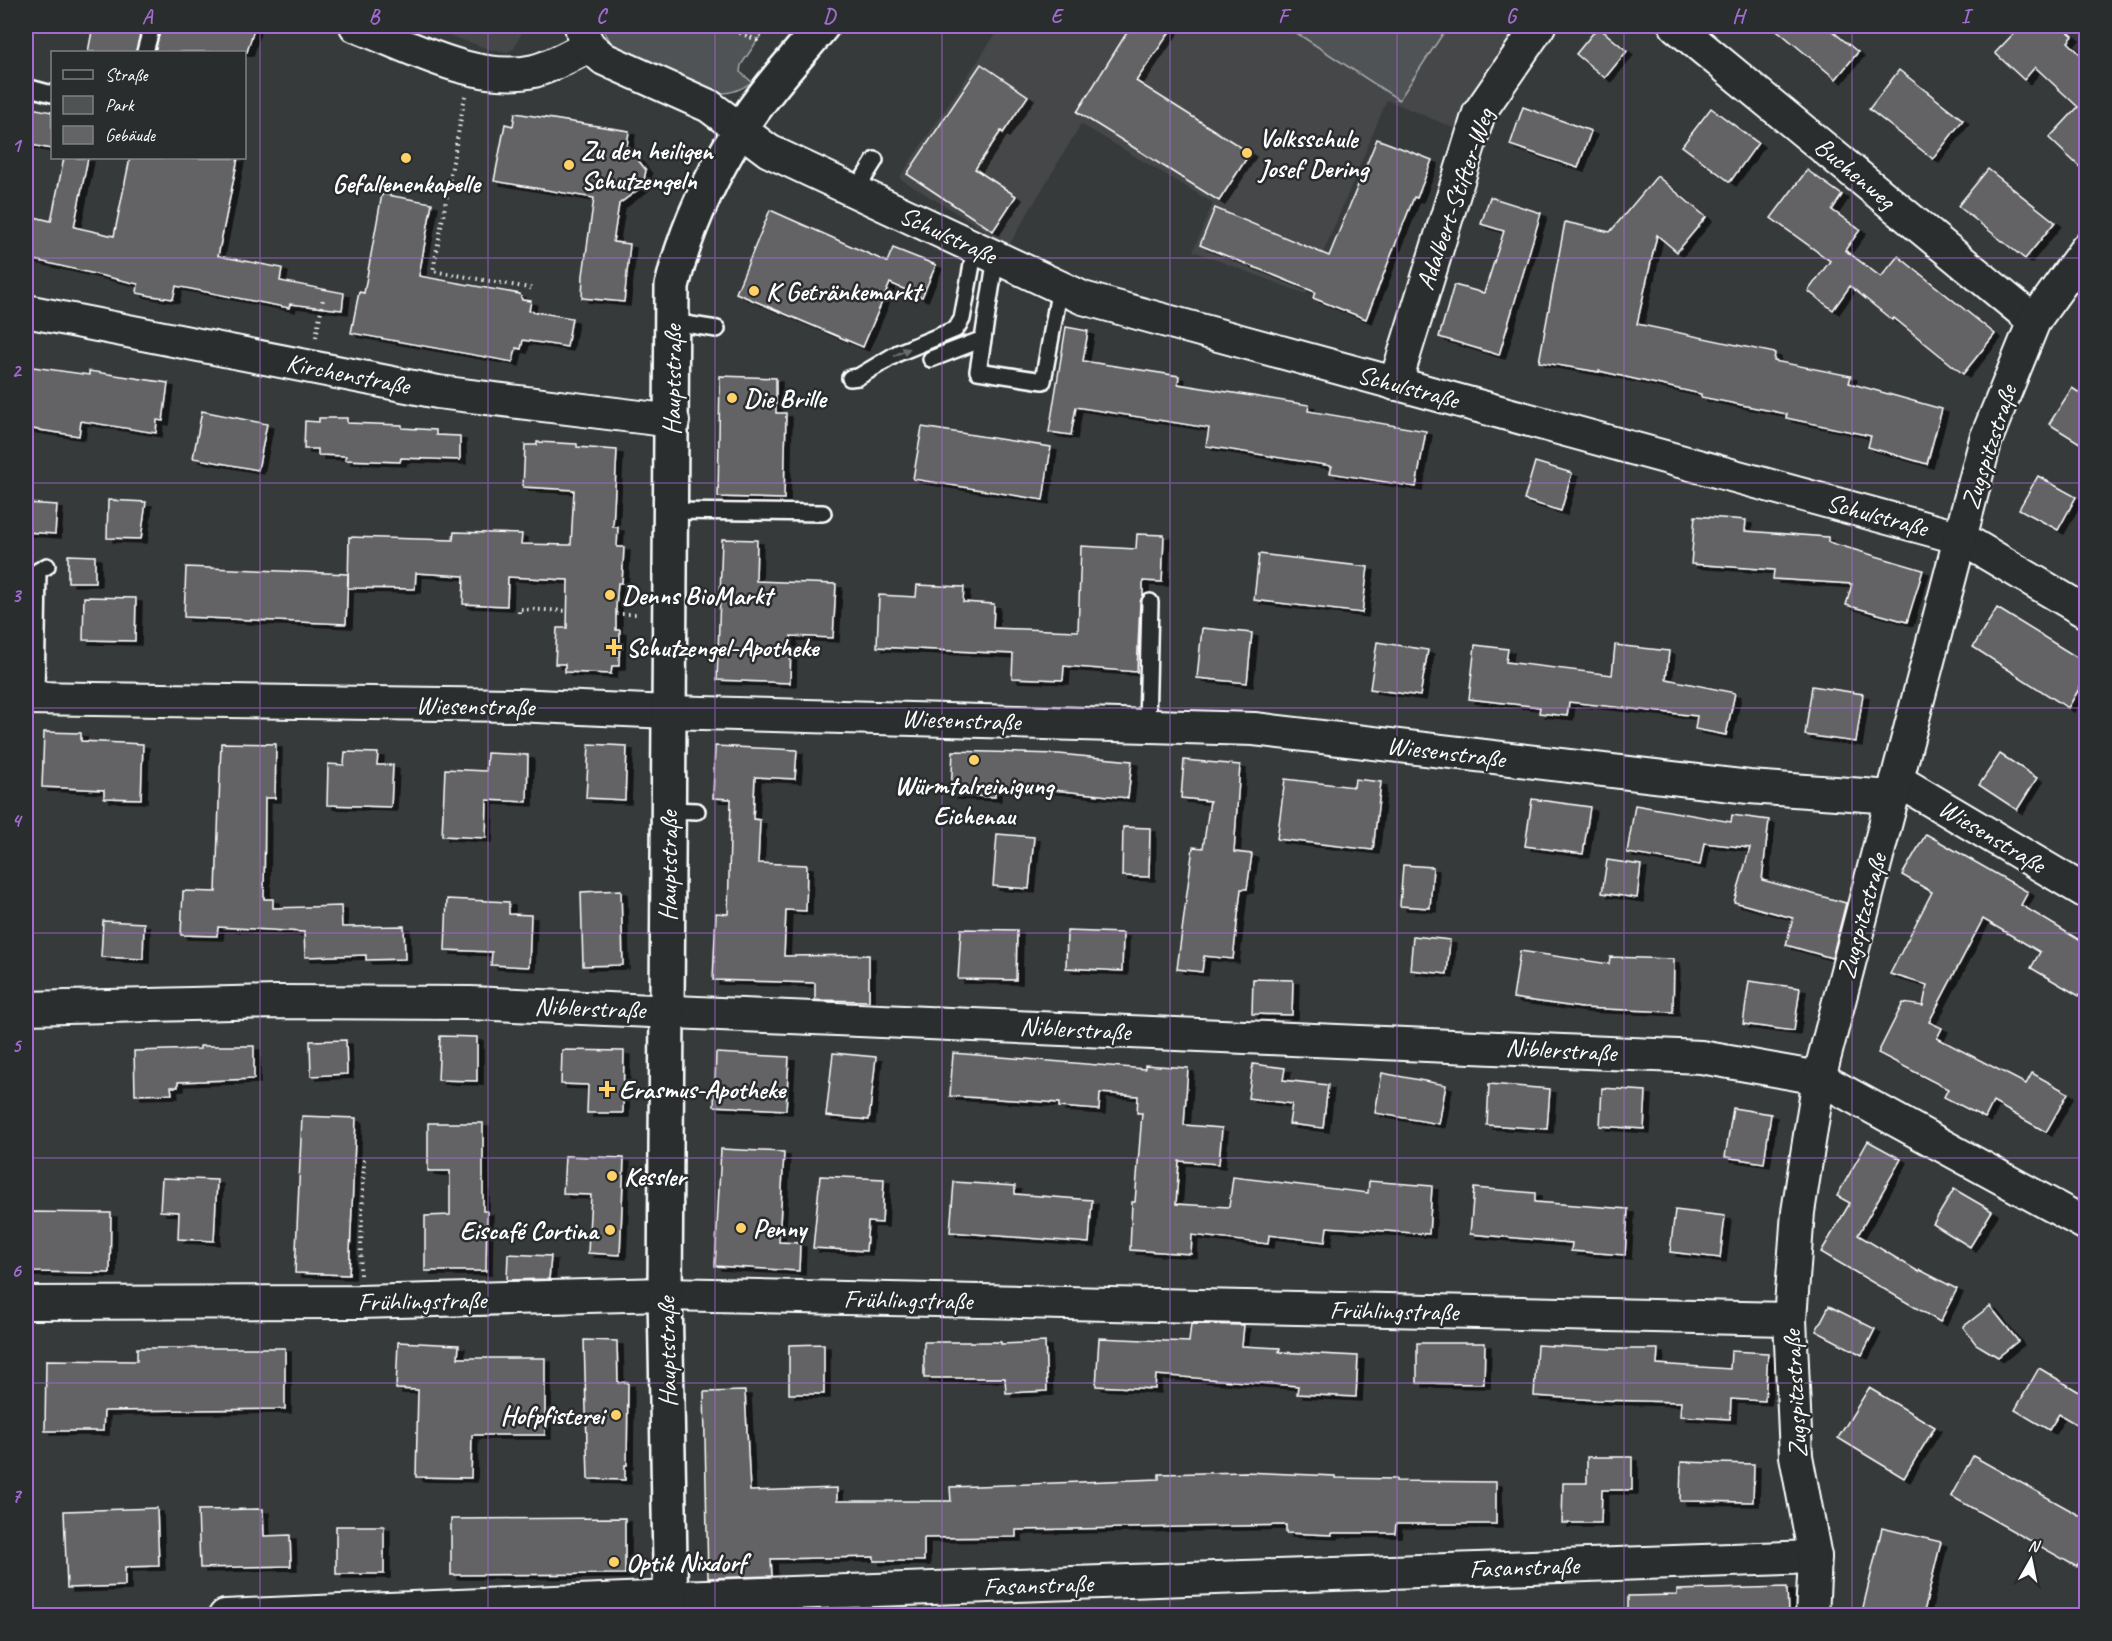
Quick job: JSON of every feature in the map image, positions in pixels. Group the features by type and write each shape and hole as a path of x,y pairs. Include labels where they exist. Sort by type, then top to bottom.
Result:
{"main road":[{"name":"Hauptstraße","path":"671,1607 665,1294 668,1011 683,810 669,712 673,422 672,286 678,262 706,192 740,130 765,94 822,26"}],"street":[{"path":"356,26 470,69 509,75 534,71 557,63 585,36"},
{"name":"Adalbert-Stifter-Weg","path":"1395,384 1479,113 1539,26"},
{"name":"Buchenweg","path":"1676,26 2034,321"},
{"name":"Schulstraße","path":"585,36 604,59 709,106 769,151 1083,298 1961,538 2086,612"},
{"name":"Zugspitzstraße","path":"1812,1616 1815,1557 1796,1456 1790,1319 1798,1212 1819,1078 1986,439 2034,321 2086,249"},
{"name":"Kirchenstraße","path":"26,311 438,392 673,422"},
{"name":"Wiesenstraße","path":"31,698 515,696 669,712 1254,729 1749,787 1895,789 2086,892"},
{"name":"Niblerstraße","path":"26,1008 278,1002 470,1004 1701,1057 1819,1078 2086,1224"},
{"name":"Frühlingstraße","path":"26,1303 359,1302 665,1294 1790,1319"},
{"name":"Fasanstraße","path":"225,1616 671,1607 1815,1557"}],"lane":[{"path":"145,51 152,26"},
{"path":"26,87 51,94"},
{"path":"855,192 875,160"},
{"path":"986,252 983,339 978,371 1043,381 1060,287"},
{"path":"850,378 858,377 898,353 956,329 962,319 986,252"},
{"path":"672,322 717,329"},
{"path":"930,359 983,339"},
{"path":"671,511 823,513"},
{"path":"31,698 38,571 47,566"},
{"path":"1147,725 1150,602"}],"path":[{"path":"723,26 757,40 767,26"},
{"path":"470,69 433,271 535,289"},
{"path":"310,368 323,298"},
{"path":"519,614 519,609 568,611"},
{"path":"359,1302 364,1158"}],"shaded area":[{"path":"421,26 525,26 514,49 507,52 495,51"},
{"name":"Volksschule Josef Dering","path":"1001,26 1281,26 1289,30 1292,26 1526,26 1454,128 1387,100 1306,294 1193,251 1213,203 1081,124 1009,245 899,178"}],"green space":[{"path":"601,26 767,26 741,65 740,72 752,82 735,91 716,93 623,52 611,43"},
{"path":"1299,26 1448,26 1399,100 1295,32"}],"building":[{"path":"93,26 142,26 136,51 88,51"},
{"path":"161,26 242,26 254,29 247,52 155,51"},
{"path":"1131,26 1174,26 1136,81 1250,153 1219,201 1077,112"},
{"path":"1772,26 1826,26 1858,52 1836,79"},
{"path":"2021,26 2061,26 2073,36 2068,42 2086,60 2086,173 2049,138 2078,107 2035,67 2024,80 1995,53"},
{"path":"1598,27 1627,51 1605,78 1576,54"},
{"path":"981,64 1028,96 975,169 1016,196 993,231 907,174"},
{"path":"1899,70 1963,120 1933,159 1869,109"},
{"path":"26,107 51,112 51,149 26,144"},
{"path":"1523,107 1591,131 1578,168 1510,145"},
{"path":"1711,108 1758,143 1730,182 1682,146"},
{"name":"Zu den heiligen Schutzengeln","path":"515,113 629,131 627,146 646,170 643,186 619,204 613,242 630,244 624,302 582,298 594,198 494,181 505,124 513,126"},
{"path":"1377,139 1432,160 1417,198 1414,197 1366,319 1313,298 1315,292 1200,245 1215,208 1329,256"},
{"path":"64,159 88,159 74,227 114,236 130,159 238,159 218,256 282,268 280,281 344,293 342,310 290,304 289,308 176,286 173,299 152,296 137,293 138,284 26,258 26,215 51,221"},
{"path":"1988,169 2055,222 2025,259 1958,206"},
{"path":"1807,170 1842,195 1832,210 1860,230 1845,250 1881,277 1898,256 1995,334 1963,374 1850,286 1833,310 1808,291 1830,261 1771,218"},
{"path":"1657,176 1706,217 1677,252 1657,235 1637,324 1775,353 1774,361 1851,376 1849,383 1942,409 1927,464 1868,447 1871,436 1786,418 1787,414 1701,397 1701,394 1599,371 1539,362 1565,222 1610,232"},
{"path":"382,194 432,203 419,276 520,294 522,300 531,301 529,311 572,318 567,347 523,340 521,349 516,348 513,362 351,333 359,292 364,293"},
{"path":"1490,197 1541,213 1499,355 1439,337 1454,285 1484,293 1504,231 1481,224"},
{"path":"770,210 887,262 893,248 936,265 922,297 890,283 863,347 736,293"},
{"path":"1066,327 1088,331 1083,361 1179,376 1178,384 1309,405 1308,411 1426,431 1416,487 1330,473 1332,466 1206,446 1209,428 1076,407 1071,435 1049,432"},
{"path":"26,366 89,375 89,371 168,383 163,421 157,420 156,433 81,421 79,436 26,428"},
{"path":"720,376 776,378 776,413 786,413 784,499 718,497"},
{"path":"2072,388 2086,397 2086,447 2049,424"},
{"path":"202,411 267,424 258,470 193,458"},
{"path":"319,418 347,418 347,423 402,425 402,428 436,430 436,435 460,436 460,460 401,458 400,462 345,460 346,456 318,455 318,449 304,449 305,421 319,422"},
{"path":"922,427 1051,447 1043,500 913,479"},
{"path":"537,442 577,444 577,447 617,450 613,527 618,527 617,547 624,547 622,583 618,583 616,607 616,630 620,630 619,666 612,666 611,674 565,672 565,664 555,664 557,628 567,628 568,580 508,577 507,606 463,604 464,576 416,573 415,589 348,588 349,537 453,540 454,532 522,534 521,544 571,545 574,490 523,487 525,445 537,445"},
{"path":"1535,462 1572,473 1561,511 1524,500"},
{"path":"2038,476 2076,497 2058,530 2019,509"},
{"path":"108,500 146,502 141,539 107,538"},
{"path":"26,503 57,505 55,534 26,532"},
{"path":"1695,516 1746,520 1745,531 1828,537 1828,542 1923,570 1907,622 1846,605 1852,584 1773,579 1774,570 1691,564"},
{"path":"1137,534 1164,535 1162,582 1143,581 1137,672 1064,666 1063,680 1012,678 1013,654 877,647 879,595 916,597 917,585 964,587 963,602 994,604 993,628 1078,631 1081,546 1136,549"},
{"path":"722,539 757,540 756,581 836,584 833,638 791,636 790,683 717,680"},
{"path":"1259,554 1368,567 1362,613 1254,600"},
{"path":"68,555 95,556 95,582 68,582"},
{"path":"186,567 348,574 346,624 184,617"},
{"path":"84,597 136,598 135,641 83,640"},
{"path":"1997,608 2086,663 2086,677 2068,708 1973,647"},
{"path":"1202,628 1252,633 1247,683 1197,678"},
{"path":"1377,642 1428,650 1420,696 1370,689"},
{"path":"1475,645 1508,649 1506,662 1612,675 1615,645 1669,651 1666,679 1735,693 1726,735 1695,729 1697,716 1569,702 1567,716 1539,713 1540,707 1469,699"},
{"path":"1812,686 1863,694 1856,742 1805,735"},
{"path":"44,732 81,733 81,741 143,744 141,799 104,798 104,790 42,787"},
{"path":"221,743 276,744 275,798 265,798 264,899 273,899 273,908 341,906 342,927 404,926 405,959 366,960 366,955 305,957 304,932 218,927 217,936 181,935 183,891 216,892"},
{"path":"589,744 627,746 625,800 586,798"},
{"path":"715,746 797,750 795,779 755,777 753,819 760,820 758,863 807,865 806,911 786,910 784,956 869,955 869,1001 815,1000 815,983 713,980 716,913 728,914 731,799 713,798"},
{"path":"953,751 1059,754 1132,761 1128,798 1053,790 995,788 995,797 951,795"},
{"path":"345,752 378,753 377,765 393,765 391,807 327,805 328,764 344,765"},
{"path":"487,753 528,755 527,802 487,800 486,838 442,836 445,769 486,771"},
{"path":"2000,754 2037,778 2017,810 1979,785"},
{"path":"1184,760 1240,765 1234,852 1252,854 1247,889 1241,889 1233,959 1204,956 1202,972 1177,969 1193,847 1203,848 1210,801 1181,798"},
{"path":"1285,779 1354,787 1355,779 1381,782 1373,850 1277,839"},
{"path":"1532,799 1590,807 1583,854 1525,846"},
{"path":"1635,805 1731,822 1732,815 1769,820 1762,880 1846,903 1832,958 1786,945 1793,918 1734,902 1750,848 1704,843 1700,865 1627,853"},
{"path":"1123,827 1150,828 1149,877 1122,876"},
{"path":"997,834 1034,837 1029,889 993,886"},
{"path":"1926,834 2028,892 2021,905 2086,944 2086,1000 2031,968 2040,952 1983,919 1929,1022 1942,1028 1937,1038 2026,1084 2032,1073 2068,1093 2046,1132 1993,1102 1985,1118 1944,1097 1948,1089 1878,1053 1903,1003 1923,1006 1927,985 1890,974 1932,892 1902,875"},
{"path":"1607,860 1641,865 1637,898 1602,893"},
{"path":"1403,865 1433,867 1430,908 1400,906"},
{"path":"621,890 623,965 583,966 581,892"},
{"path":"447,899 509,902 509,914 531,915 529,967 491,965 492,952 445,950"},
{"path":"103,921 144,923 143,959 101,957"},
{"path":"961,929 1017,930 1016,980 958,979"},
{"path":"1067,931 1123,933 1122,971 1066,968"},
{"path":"1413,936 1450,940 1447,974 1410,970"},
{"path":"1520,951 1609,964 1610,957 1674,959 1673,1012 1582,1008 1513,998"},
{"path":"1253,979 1293,980 1292,1015 1252,1014"},
{"path":"1749,981 1800,988 1794,1031 1743,1024"},
{"path":"440,1036 477,1037 477,1081 438,1080"},
{"path":"346,1040 347,1074 311,1076 310,1041"},
{"path":"200,1046 254,1046 254,1079 178,1082 178,1087 171,1087 172,1094 135,1095 134,1051 200,1049"},
{"path":"562,1050 624,1051 623,1113 587,1113 588,1085 561,1084"},
{"path":"716,1053 789,1057 786,1110 714,1106"},
{"path":"833,1053 876,1057 869,1120 826,1116"},
{"path":"953,1053 1145,1069 1145,1065 1188,1068 1184,1125 1222,1128 1219,1164 1179,1161 1176,1204 1229,1207 1233,1177 1368,1193 1369,1181 1432,1186 1429,1234 1327,1227 1325,1242 1269,1235 1268,1244 1192,1235 1191,1254 1130,1250 1132,1202 1135,1202 1142,1113 1137,1113 1138,1096 1100,1093 1099,1110 1059,1107 1059,1103 950,1096"},
{"path":"1253,1064 1285,1068 1283,1080 1328,1085 1323,1128 1289,1124 1292,1104 1248,1098"},
{"path":"1382,1073 1446,1085 1439,1124 1375,1113"},
{"path":"1489,1084 1550,1089 1547,1129 1487,1125"},
{"path":"1602,1088 1646,1091 1644,1129 1600,1126"},
{"path":"1733,1108 1771,1114 1764,1163 1725,1157"},
{"path":"302,1116 356,1118 349,1275 295,1273"},
{"path":"428,1123 483,1123 483,1211 487,1211 486,1271 425,1271 425,1216 450,1215 450,1171 428,1171"},
{"path":"1868,1141 1901,1159 1858,1235 1919,1272 1920,1270 1957,1289 1940,1322 1821,1252 1850,1203 1837,1196"},
{"path":"721,1149 784,1152 779,1242 800,1243 799,1271 715,1266"},
{"path":"565,1156 624,1158 620,1255 588,1253 591,1195 563,1194"},
{"path":"820,1176 884,1179 882,1223 868,1222 866,1251 813,1248"},
{"path":"162,1178 217,1180 214,1241 178,1239 179,1212 160,1211"},
{"path":"954,1182 1015,1186 1015,1194 1092,1200 1089,1243 950,1232"},
{"path":"1474,1188 1535,1193 1535,1202 1628,1209 1625,1255 1571,1251 1572,1243 1470,1234"},
{"path":"1954,1189 1992,1211 1970,1247 1933,1224"},
{"path":"1675,1210 1725,1216 1720,1258 1670,1252"},
{"path":"29,1212 111,1213 110,1273 28,1272"},
{"path":"508,1254 551,1256 549,1279 507,1280"},
{"path":"1829,1306 1875,1329 1862,1355 1816,1331"},
{"path":"1990,1306 2018,1341 1998,1357 1976,1344 1963,1327"},
{"path":"1191,1324 1244,1325 1242,1346 1280,1348 1279,1352 1358,1356 1356,1397 1297,1394 1298,1386 1156,1375 1155,1389 1096,1386 1099,1338 1189,1342"},
{"path":"584,1340 617,1341 618,1383 628,1382 625,1480 588,1479"},
{"path":"398,1342 459,1345 458,1358 545,1358 545,1435 472,1435 471,1478 416,1477 418,1390 396,1389"},
{"path":"924,1342 1001,1342 1001,1344 1045,1342 1047,1391 1006,1393 1005,1378 924,1378"},
{"path":"1417,1343 1485,1343 1484,1384 1417,1383"},
{"path":"824,1344 824,1394 789,1394 789,1345"},
{"path":"1537,1345 1658,1349 1657,1364 1730,1369 1731,1351 1768,1353 1765,1401 1731,1399 1730,1419 1680,1416 1681,1402 1534,1396"},
{"path":"137,1348 285,1348 285,1409 104,1411 103,1431 45,1431 46,1360 137,1361"},
{"path":"2039,1368 2086,1396 2086,1430 2059,1414 2049,1430 2015,1410"},
{"path":"1869,1388 1935,1427 1904,1478 1838,1438"},
{"path":"745,1391 750,1491 837,1488 837,1501 951,1501 950,1487 1159,1479 1159,1474 1245,1472 1335,1476 1335,1478 1396,1479 1396,1481 1496,1482 1496,1524 1396,1524 1395,1533 1332,1533 1332,1535 1286,1533 1286,1525 1016,1530 1016,1537 924,1538 924,1561 874,1561 874,1557 771,1559 772,1576 708,1578 704,1392"},
{"path":"1973,1456 2086,1519 2086,1566 2080,1562 2077,1567 1951,1496"},
{"path":"1587,1457 1632,1457 1632,1490 1602,1490 1601,1523 1562,1523 1563,1483 1587,1483"},
{"path":"1681,1462 1754,1464 1753,1502 1680,1501"},
{"path":"157,1508 159,1566 125,1567 125,1586 67,1588 64,1511"},
{"path":"263,1509 264,1536 290,1535 291,1566 200,1568 198,1510"},
{"path":"625,1518 625,1574 451,1575 451,1519"},
{"path":"336,1526 384,1526 384,1574 336,1574"},
{"path":"1882,1528 1941,1542 1923,1616 1861,1616"},
{"path":"1787,1587 1788,1616 1628,1616 1628,1596 1677,1595 1677,1590"}],"place":[{"name":"Volksschule Josef Dering","path":"1247,153"},
{"name":"Gefallenenkapelle","path":"406,158"},
{"name":"Zu den heiligen Schutzengeln","path":"569,165"},
{"name":"K Getränkemarkt","path":"754,291"},
{"name":"Die Brille","path":"732,398"},
{"name":"Denns BioMarkt","path":"610,595"},
{"name":"Schutzengel-Apotheke","path":"614,647"},
{"name":"Würmtalreinigung Eichenau","path":"974,760"},
{"name":"Erasmus-Apotheke","path":"607,1089"},
{"name":"Kessler","path":"612,1176"},
{"name":"Penny","path":"741,1228"},
{"name":"Eiscafé Cortina","path":"610,1230"},
{"name":"Hofpfisterei","path":"616,1415"},
{"name":"Optik Nixdorf","path":"614,1562"}]}
